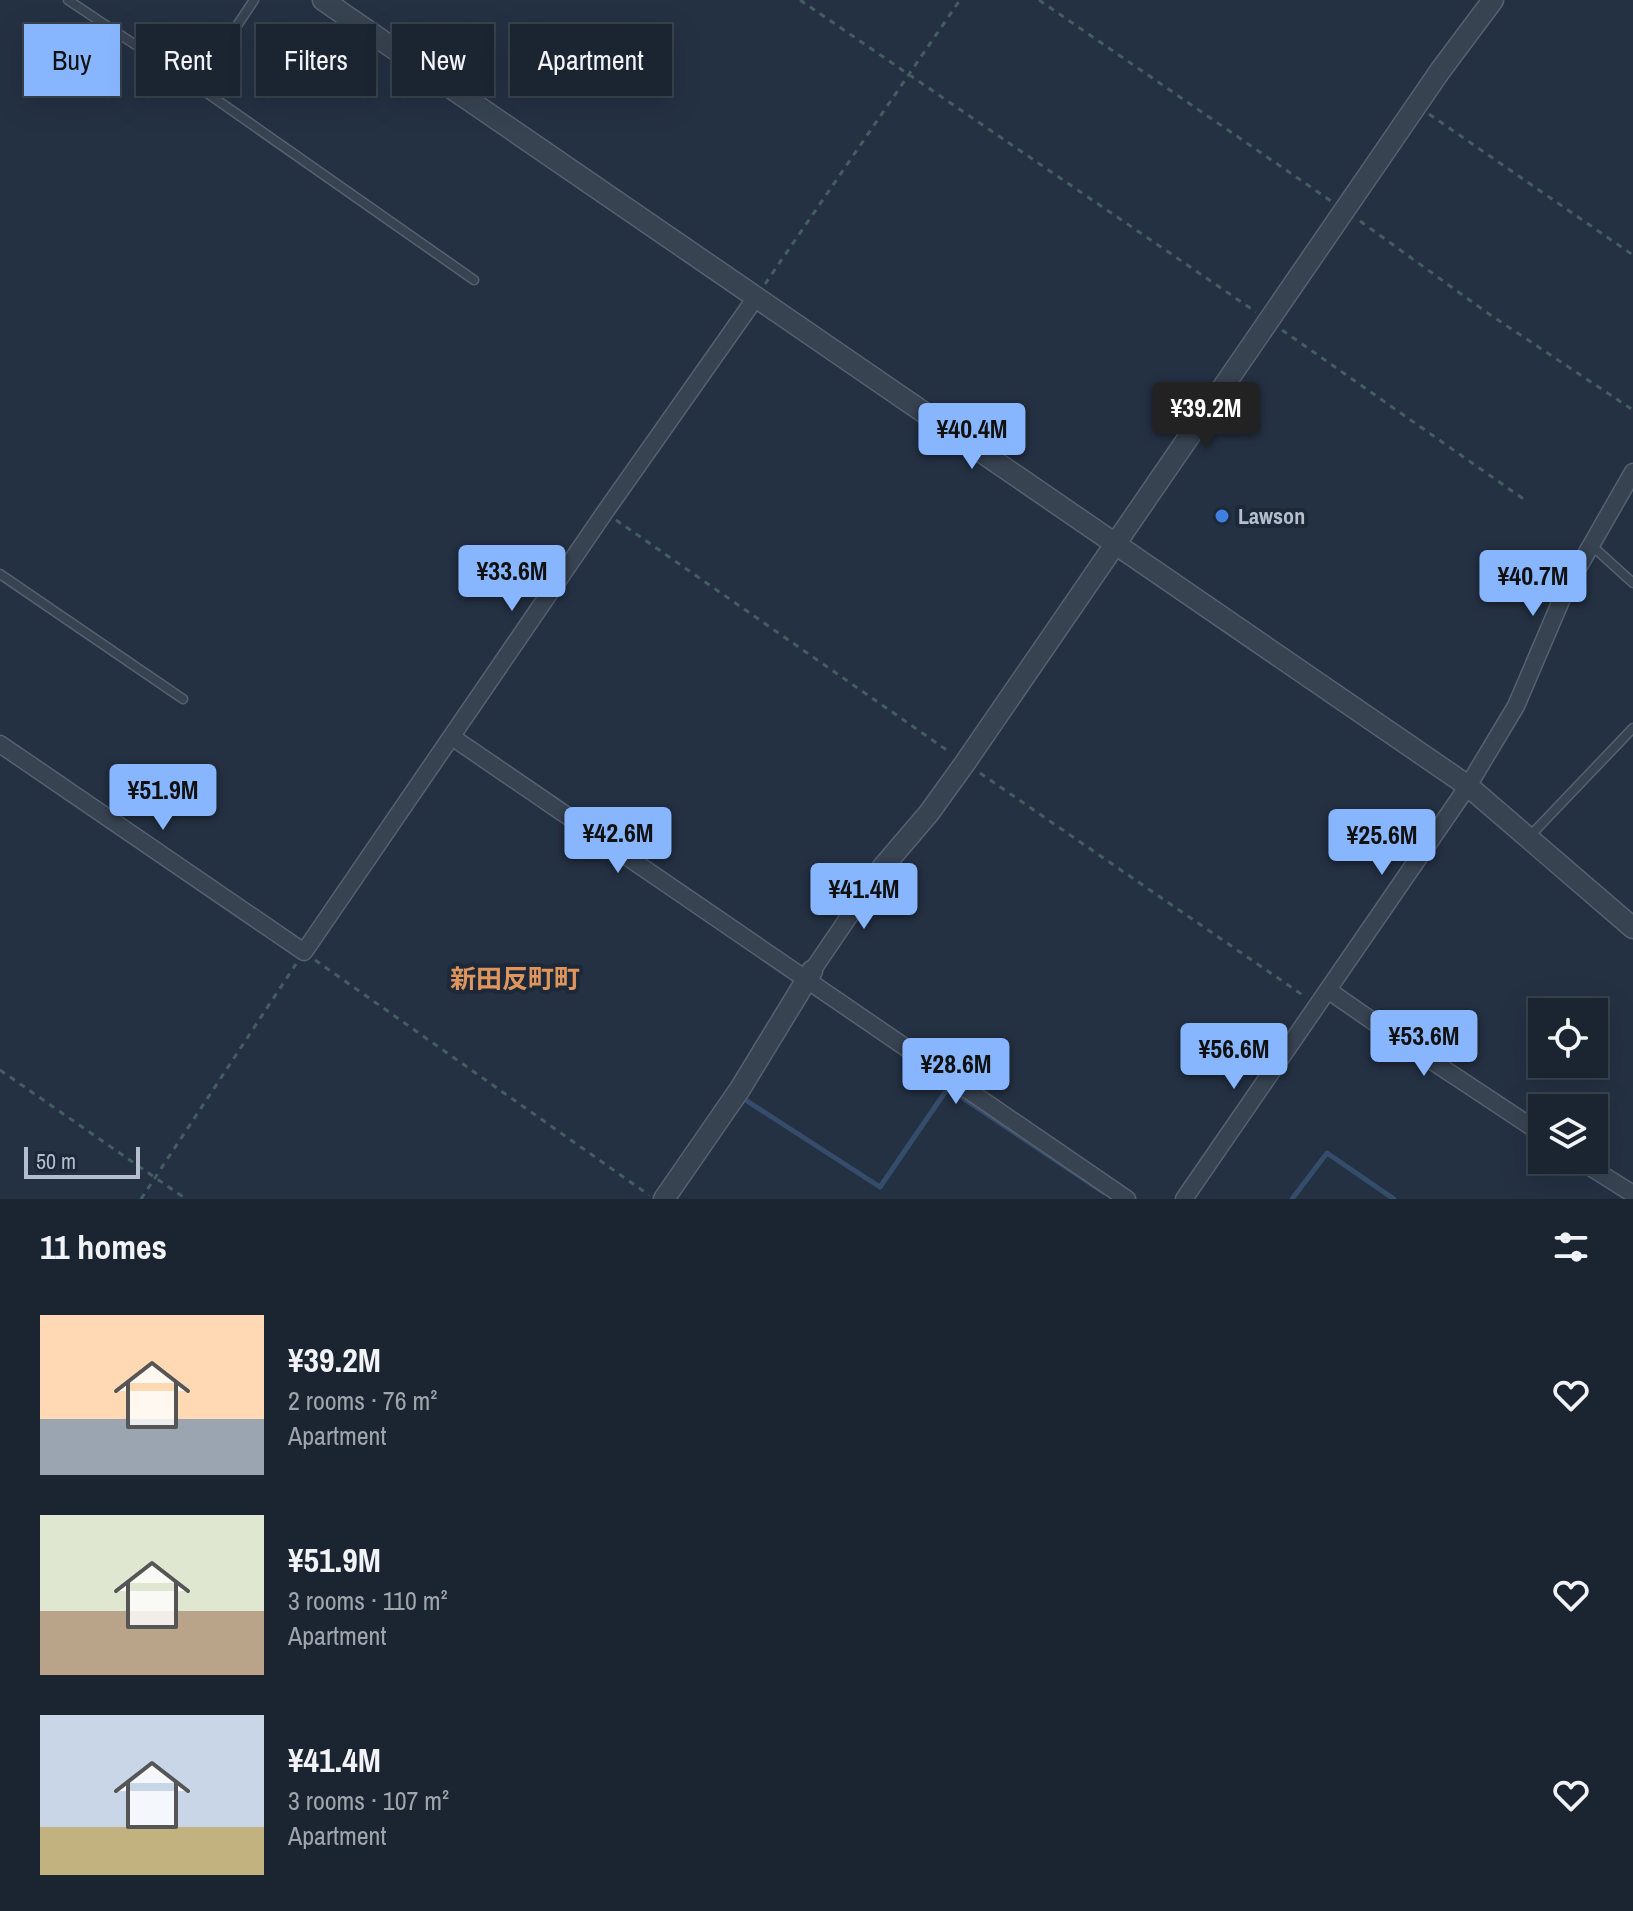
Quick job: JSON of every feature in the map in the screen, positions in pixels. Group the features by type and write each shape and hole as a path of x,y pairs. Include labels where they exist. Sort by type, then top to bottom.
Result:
{"street":[{"path":"323,0 1468,786 1633,928"},
{"path":"664,1199 740,1089 810,975 882,868 929,813 965,763 1416,105 1493,0"},
{"path":"0,744 304,952 757,296"},
{"path":"1184,1199 1468,786 1516,706 1566,589 1633,472"},
{"path":"452,737 810,975 1127,1199"},
{"path":"1328,990 1404,1045 1431,1058 1528,1124"},
{"path":"1601,1174 1633,1194"}],"lane":[{"path":"68,0 136,45"},
{"path":"238,24 254,0"},
{"path":"211,96 474,280"},
{"path":"1590,544 1633,583"},
{"path":"0,574 183,699"},
{"path":"1529,837 1633,728"}],"path":[{"path":"800,0 1525,500"},
{"path":"757,296 960,0"},
{"path":"1416,105 1633,255"},
{"path":"605,512 1317,1005"},
{"path":"141,1199 304,952 655,1199"},
{"path":"0,1070 186,1199"}],"waterway":[{"path":"744,1099 880,1187 948,1088 1103,1192"},
{"path":"1292,1199 1327,1153 1394,1199"}],"place":[{"name":"Lawson","path":"1222,516"}],"district":[{"name":"新田反町町","path":"515,978"}]}
